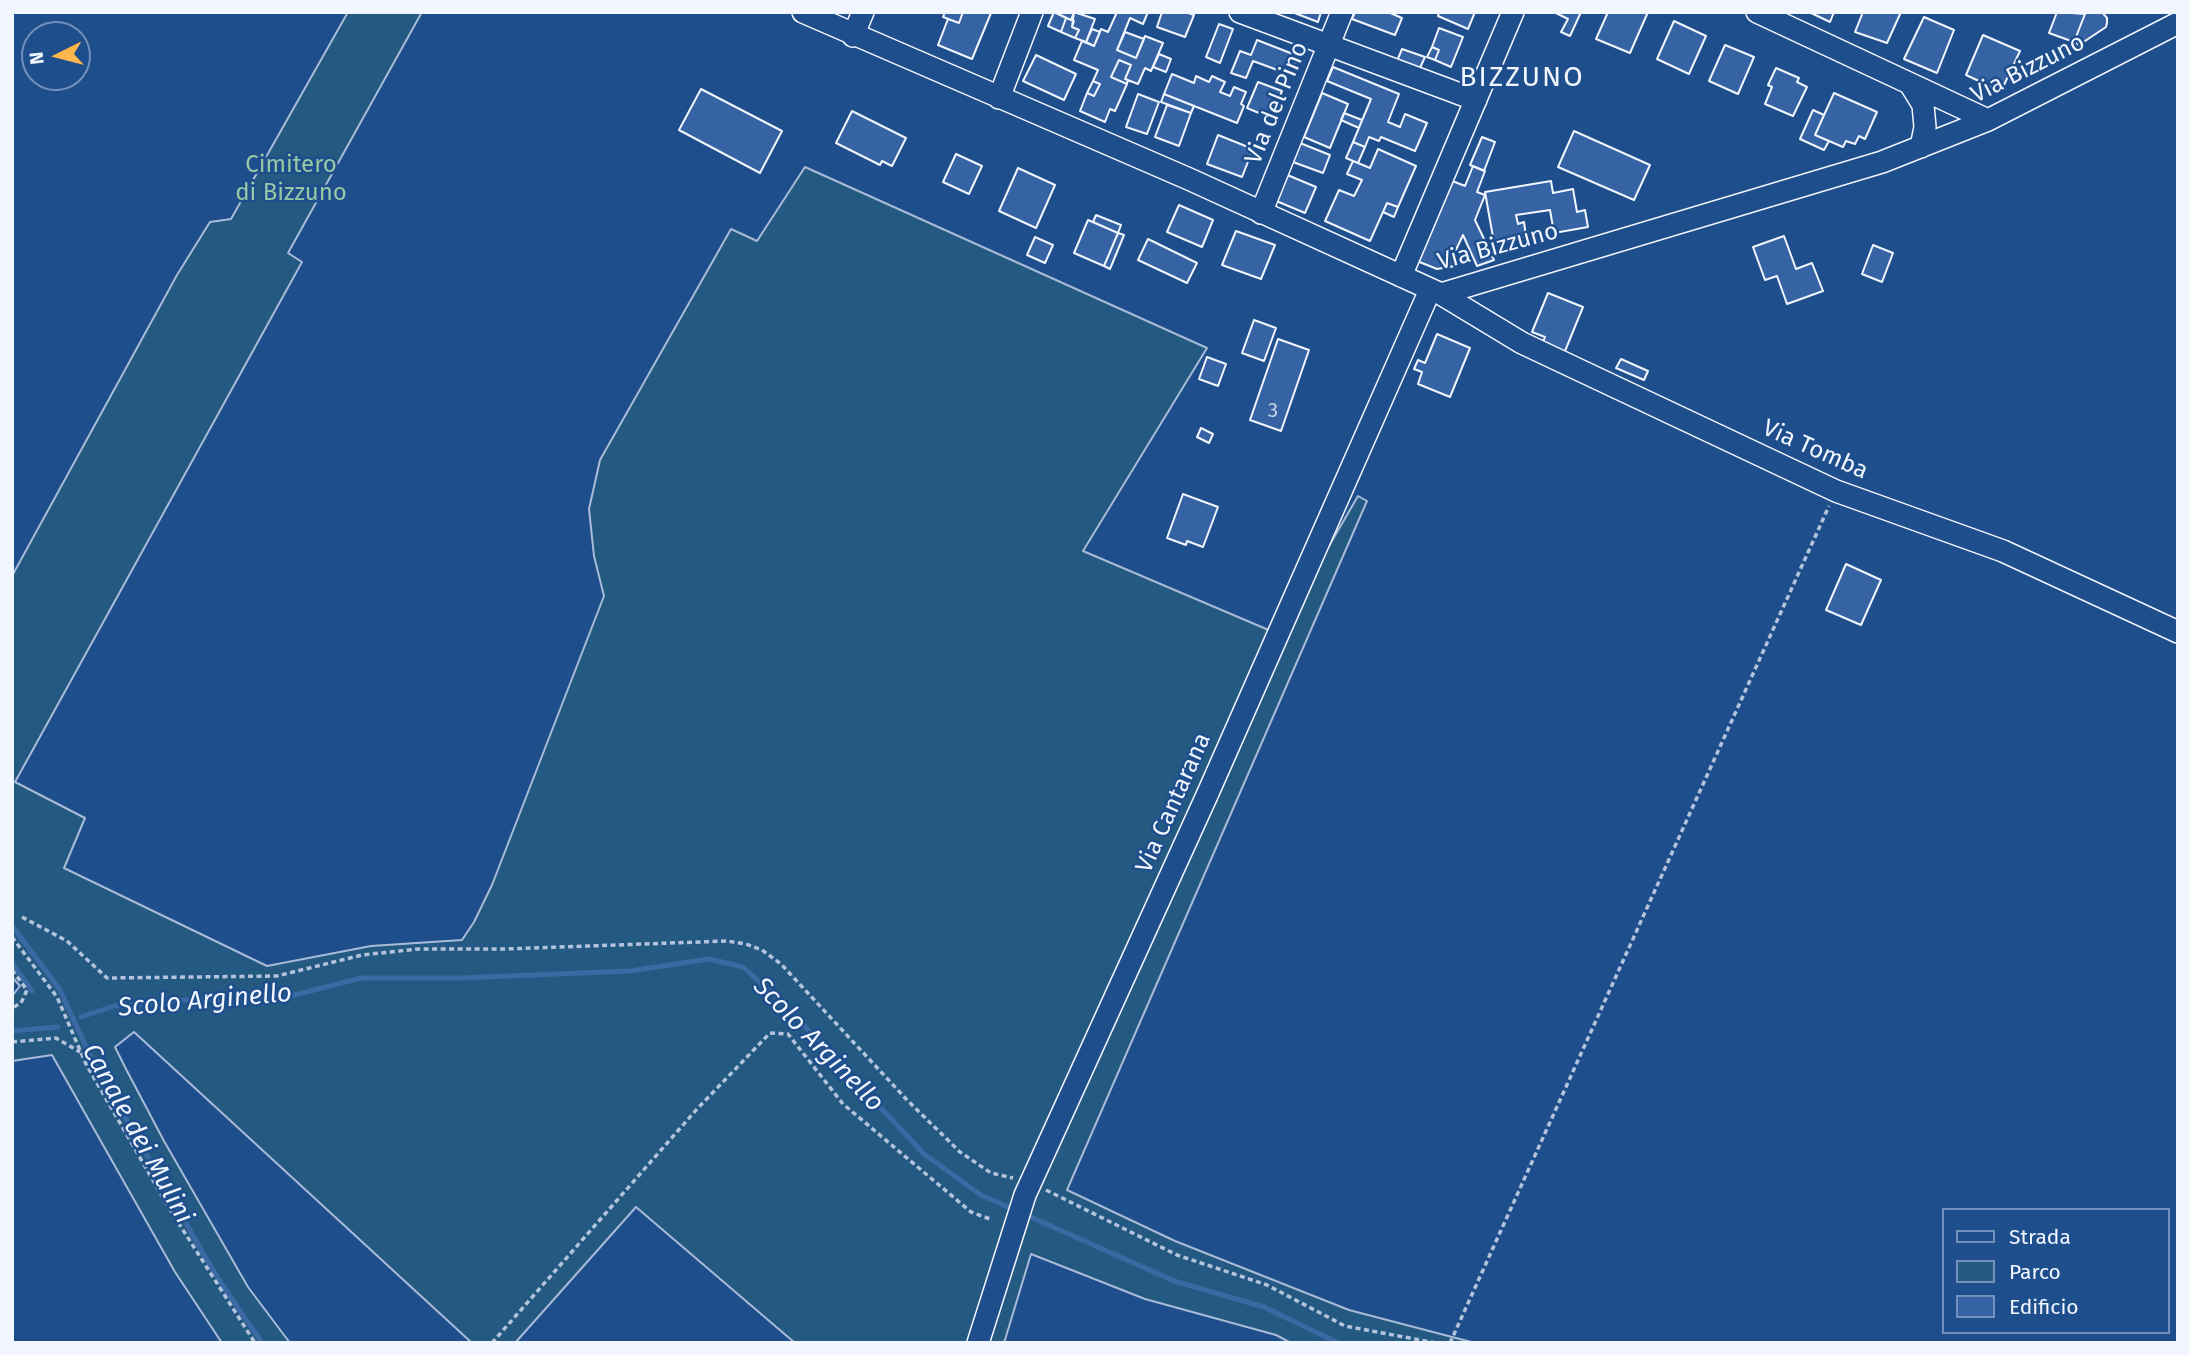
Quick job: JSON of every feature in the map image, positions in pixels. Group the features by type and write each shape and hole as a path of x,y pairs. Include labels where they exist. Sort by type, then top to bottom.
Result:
{"street":[{"name":"Via Bizzuno","path":"803,12 853,36 1189,179 1436,292 1882,162 1987,121 2178,23"},
{"path":"853,36 863,12"},
{"path":"999,98 1031,12"},
{"path":"1240,12 1476,100"},
{"name":"Via del Pino","path":"1261,213 1342,12"},
{"path":"1401,276 1513,12"},
{"path":"1757,12 1987,121"},
{"path":"1910,84 1923,106 1921,147"},
{"name":"Via Tomba","path":"1436,292 1522,343 1836,491 2003,551 2178,632"},
{"name":"Via Cantarana","path":"978,1343 1031,1182 1436,292"}],"path":[{"path":"1450,1343 1836,491"},
{"path":"22,917 67,941 107,978 276,976 362,955 418,949 505,949 727,941 746,944 762,950 781,964 907,1100 960,1152 991,1173 1031,1182 1177,1255 1267,1285 1345,1326 1436,1343"},
{"path":"12,937 57,997 81,1053 169,1208 256,1343"},
{"path":"12,970 27,990 21,1003 12,1008"},
{"path":"492,1343 696,1109 771,1033 788,1034 843,1104 971,1212 990,1219"},
{"path":"12,1042 57,1038 81,1053"}],"green space":[{"name":"Cimitero di Bizzuno","path":"348,12 422,12 288,253 302,262 15,782 85,818 64,868 267,966 371,946 462,940 492,885 604,596 594,556 589,509 600,460 731,229 757,241 805,167 1207,348 1083,551 1278,634 1358,496 1367,501 1067,1190 1175,1241 1349,1310 1475,1343 1291,1343 1276,1335 1145,1299 1031,1254 1004,1343 795,1343 636,1207 515,1343 472,1343 134,1032 115,1047 126,1069 248,1287 290,1343 222,1343 175,1272 52,1055 12,1061 12,996 20,986 12,977 12,576 177,275 210,222 231,219"}],"building":[{"path":"945,12 963,12 959,23 943,17"},
{"path":"963,12 991,13 972,59 938,45 948,19 959,23"},
{"path":"1054,12 1066,18 1061,32 1048,26"},
{"path":"1054,12 1074,12 1071,20"},
{"path":"1074,12 1095,19 1086,42 1075,38 1079,30 1072,27"},
{"path":"1117,12 1148,12 1143,24 1130,18 1117,50 1136,58 1145,36 1163,43 1151,71 1145,68 1138,84 1125,79 1131,65 1119,60 1111,77 1127,84 1115,111 1110,109 1105,122 1080,111 1087,93 1094,96 1100,84 1093,81 1098,70 1074,60 1082,41 1094,46 1101,29 1108,32"},
{"path":"1162,12 1186,12 1194,15 1185,37 1157,27"},
{"path":"1292,12 1321,12 1318,22"},
{"path":"1355,12 1388,12 1402,18 1395,35 1352,19"},
{"path":"1439,12 1475,12 1468,29 1438,16"},
{"path":"1554,12 1581,12 1570,36 1561,32 1568,19"},
{"path":"1608,12 1648,12 1630,53 1596,39"},
{"path":"1809,12 1834,12 1830,22"},
{"path":"1863,12 1901,12 1887,43 1855,32"},
{"path":"2057,12 2085,14 2074,42 2049,33"},
{"path":"2088,12 2102,12 2107,18 2106,27 2079,45 2074,42"},
{"path":"1924,17 1954,30 1937,73 1904,59"},
{"path":"1066,18 1074,21 1072,27 1079,30 1075,38 1061,32"},
{"path":"1674,21 1706,36 1689,74 1657,59"},
{"path":"1219,24 1233,29 1220,63 1206,57"},
{"path":"1439,28 1463,37 1451,67 1435,60 1439,50 1432,47"},
{"path":"1092,29 1100,32 1094,46 1086,42"},
{"path":"1125,32 1144,39 1136,58 1117,50"},
{"path":"1983,35 2020,51 2004,85 1996,82 1994,88 1966,75"},
{"path":"1257,40 1298,56 1291,75 1253,61 1246,78 1231,73 1240,51 1251,55"},
{"path":"1725,45 1754,57 1738,94 1709,81"},
{"path":"1432,47 1439,50 1435,60 1427,57"},
{"path":"1402,49 1425,57 1419,70 1397,61"},
{"path":"1159,54 1171,59 1166,72 1153,67"},
{"path":"1036,55 1076,74 1064,100 1023,81"},
{"path":"1119,60 1131,65 1125,79 1128,80 1127,84 1111,77"},
{"path":"1333,67 1399,94 1388,122 1400,127 1405,114 1427,123 1415,151 1381,137 1379,141 1369,137 1365,147 1353,142 1371,99 1327,81"},
{"path":"1776,68 1799,78 1797,82 1807,87 1793,116 1765,104 1772,87 1768,85"},
{"path":"1172,74 1194,83 1196,76 1209,82 1212,76 1225,82 1220,92 1230,96 1234,87 1246,92 1237,123 1164,94"},
{"path":"1093,81 1100,84 1094,96 1087,93"},
{"path":"1258,82 1282,91 1271,118 1247,108"},
{"path":"701,89 782,131 760,173 679,130"},
{"path":"1322,93 1348,104 1330,148 1304,137"},
{"path":"1834,93 1877,112 1865,139 1859,136 1855,144 1846,141 1843,147 1815,135"},
{"path":"1138,94 1159,102 1147,134 1126,127"},
{"path":"1164,94 1194,106 1191,113 1161,102"},
{"path":"1167,105 1191,113 1179,146 1155,137"},
{"path":"1813,110 1824,115 1815,135 1829,141 1824,150 1800,139"},
{"path":"852,111 906,138 892,166 882,161 880,165 836,143"},
{"path":"1344,113 1362,120 1359,128 1341,120"},
{"path":"1574,131 1650,165 1634,200 1558,167"},
{"path":"1218,135 1253,149 1242,177 1207,164"},
{"path":"1482,137 1495,142 1484,171 1470,165"},
{"path":"1353,142 1365,147 1358,163 1346,158"},
{"path":"1300,143 1330,155 1323,173 1293,162"},
{"path":"1378,149 1416,166 1398,207 1387,203 1370,241 1325,221 1339,190 1354,196 1362,180 1347,174 1353,161 1370,168"},
{"path":"956,154 982,166 969,194 943,182"},
{"path":"1473,166 1485,171 1477,192 1485,195 1475,220 1494,260 1477,266 1463,235 1454,254 1455,266 1437,269 1417,261 1450,180 1465,186"},
{"path":"1018,168 1055,185 1036,228 999,211"},
{"path":"1285,174 1316,187 1305,213 1274,200"},
{"path":"1551,181 1553,193 1573,189 1577,212 1585,210 1588,227 1554,233 1550,210 1516,215 1518,224 1524,222 1526,237 1494,243 1485,192"},
{"path":"1387,203 1398,207 1394,217 1383,212"},
{"path":"1179,205 1213,220 1202,247 1167,232"},
{"path":"1096,215 1121,225 1118,233 1093,222"},
{"path":"1088,220 1118,233 1104,266 1074,253"},
{"path":"1236,231 1275,245 1261,279 1222,265"},
{"path":"1118,233 1124,235 1110,269 1104,266"},
{"path":"1784,236 1796,269 1812,263 1823,291 1787,304 1777,276 1765,280 1753,247"},
{"path":"1035,237 1053,245 1045,263 1027,255"},
{"path":"1148,239 1197,263 1187,283 1138,260"},
{"path":"1873,245 1893,253 1882,282 1862,274"},
{"path":"1548,293 1583,307 1563,356 1541,346 1545,337 1532,332"},
{"path":"1254,320 1276,328 1264,361 1242,353"},
{"path":"1437,334 1470,348 1450,397 1418,384 1422,372 1414,369 1418,360 1425,363"},
{"path":"1278,339 1309,350 1281,431 1250,420"},
{"path":"1207,357 1226,364 1218,386 1199,379"},
{"path":"1621,359 1648,371 1644,380 1616,368"},
{"path":"1201,428 1213,434 1209,443 1197,437"},
{"path":"1183,494 1218,507 1203,547 1187,541 1186,545 1167,538"},
{"path":"1846,564 1881,580 1861,625 1826,610"}],"waterway":[{"name":"Canale dei Mulini","path":"12,926 60,990 92,1060 217,1277 262,1343"},
{"name":"Scolo Arginello","path":"81,1017 114,1006 183,1000 279,999 361,978 461,978 630,971 709,959 743,967 781,1001 924,1154 981,1195 1015,1210"},
{"path":"12,963 32,991"},
{"name":"Scolo Arginello","path":"12,1031 58,1027"},
{"name":"Scolo Arginello","path":"1024,1214 1174,1281 1264,1307 1338,1343"}],"district":[{"name":"BIZZUNO","path":"1522,78"}]}
